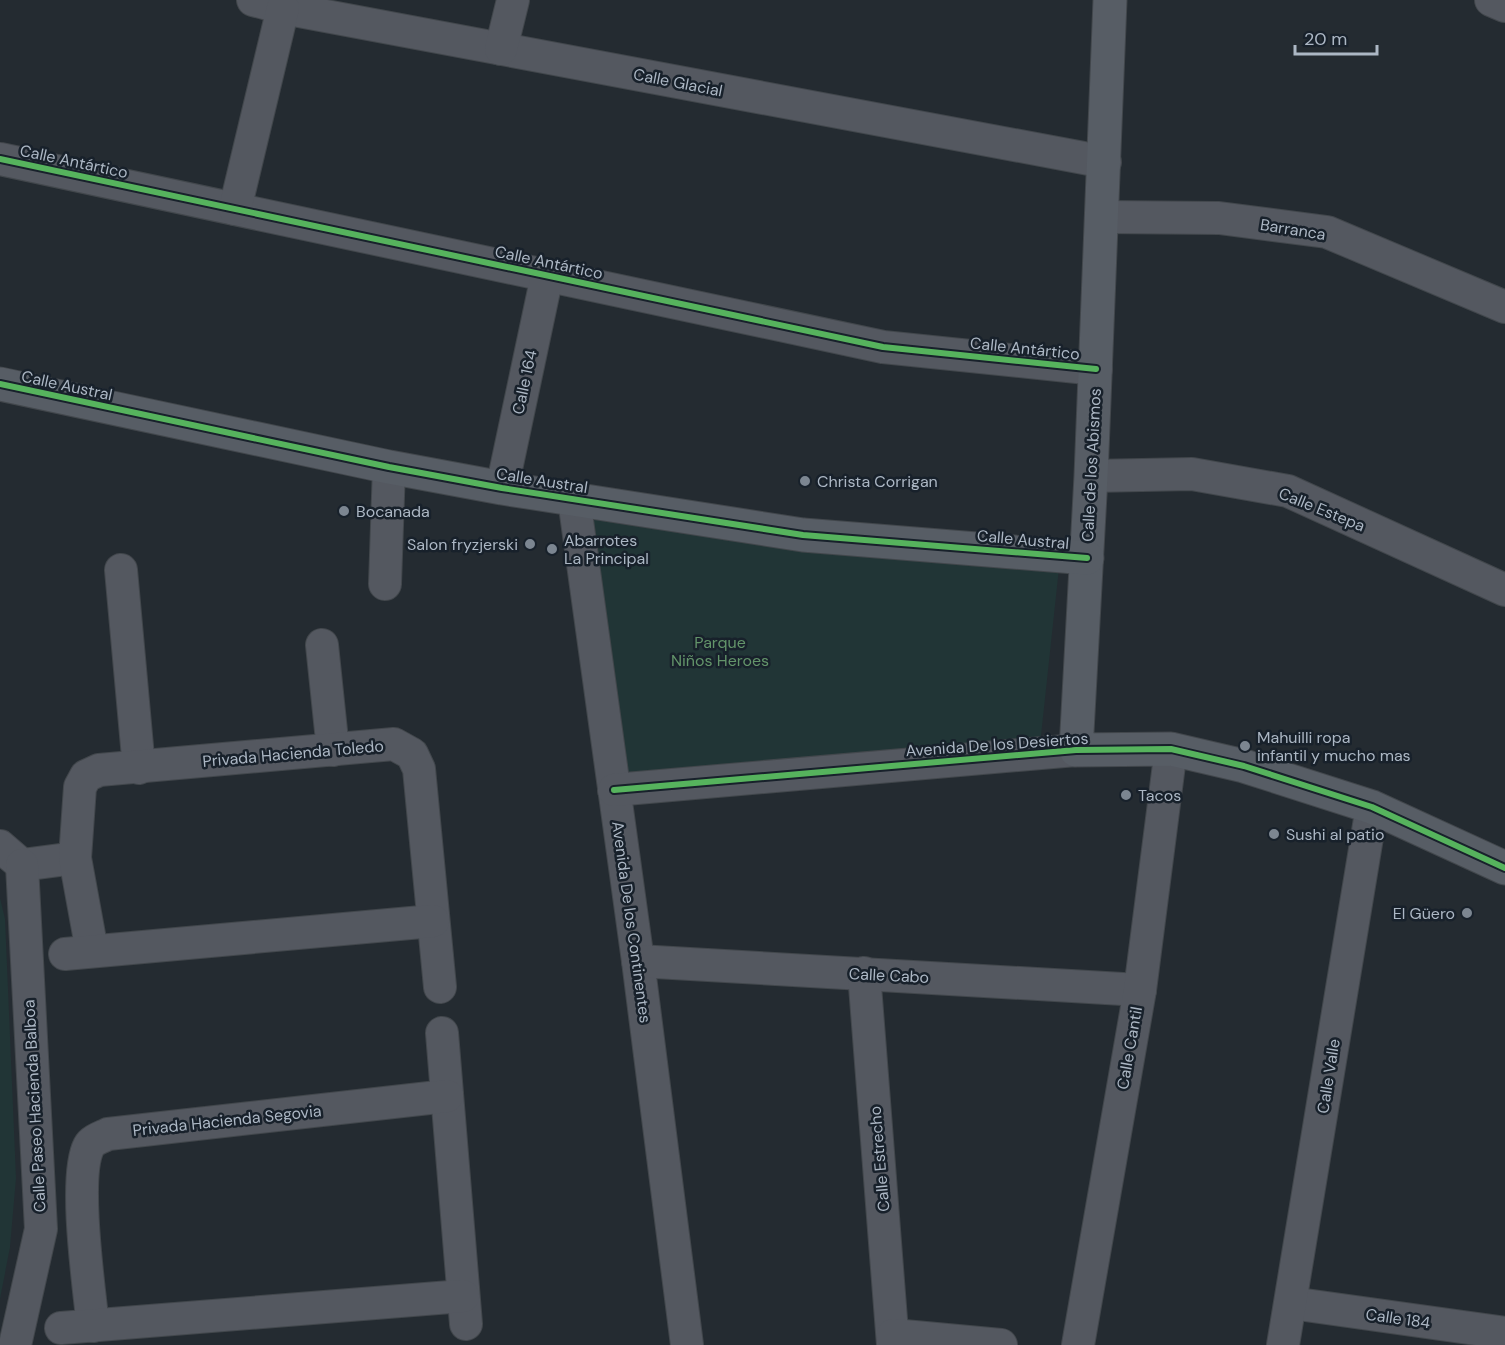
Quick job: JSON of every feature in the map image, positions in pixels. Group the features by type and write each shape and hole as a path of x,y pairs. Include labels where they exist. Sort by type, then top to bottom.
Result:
{"street":[{"name":"Calle Glacial","path":"253,0 283,8 1105,162"},
{"path":"501,49 513,0"},
{"name":"Calle de los Abismos","path":"1076,750 1096,369 1110,0"},
{"path":"1491,0 1505,6"},
{"path":"236,209 283,8"},
{"name":"Calle Antártico","path":"0,159 883,347 1096,369"},
{"name":"Barranca","path":"1102,217 1219,218 1327,232 1505,307"},
{"name":"Calle 164","path":"502,489 547,276"},
{"name":"Calle Austral","path":"0,384 502,489 803,535 1087,558"},
{"path":"384,584 389,467"},
{"name":"Calle Estepa","path":"1091,476 1192,474 1288,491 1505,590"},
{"name":"Avenida De los Continentes","path":"574,499 638,961 687,1345"},
{"path":"121,570 139,768"},
{"path":"322,645 333,750"},
{"name":"Privada Hacienda Toledo","path":"433,921 79,953 75,858 80,788 86,776 99,770 394,744 412,754 419,769 440,987"},
{"name":"Avenida De los Desiertos","path":"614,790 1076,750 1171,749 1244,766 1372,807 1502,860"},
{"name":"Calle Cantil","path":"1078,1345 1140,990 1171,749"},
{"name":"Calle Valle","path":"1283,1345 1292,1302 1372,807"},
{"path":"11,856 75,858"},
{"name":"Calle Paseo Hacienda Balboa","path":"11,856 41,1229 15,1345"},
{"name":"Calle Cabo","path":"638,961 1140,990"},
{"name":"Calle Estrecho","path":"864,973 893,1340"},
{"path":"61,1328 464,1310 442,1033"},
{"name":"Privada Hacienda Segovia","path":"93,1326 83,1222 83,1160 90,1143 108,1134 447,1096"},
{"path":"41,1229 83,1222"},
{"name":"Calle 184","path":"1292,1302 1505,1333"},
{"path":"893,1340 1001,1345"}],"green space":[{"name":"Parque Niños Heroes","path":"583,509 1059,568 1040,745 615,780"},
{"path":"0,898 5,919 16,1178 10,1247 0,1299"}],"cycle path":[{"path":"0,159 883,347 1096,369"},
{"path":"0,384 389,467 502,488 803,535 1087,558"},
{"path":"614,790 1076,750 1171,749 1244,766 1372,807 1505,868"}],"place":[{"name":"Christa Corrigan","path":"805,481"},
{"name":"Bocanada","path":"344,511"},
{"name":"Salon fryzjerski","path":"530,544"},
{"name":"Abarrotes La Principal","path":"552,549"},
{"name":"Mahuilli ropa infantil y mucho mas","path":"1245,746"},
{"name":"Tacos","path":"1126,795"},
{"name":"Sushi al patio","path":"1274,834"},
{"name":"El Güero","path":"1467,913"}]}
